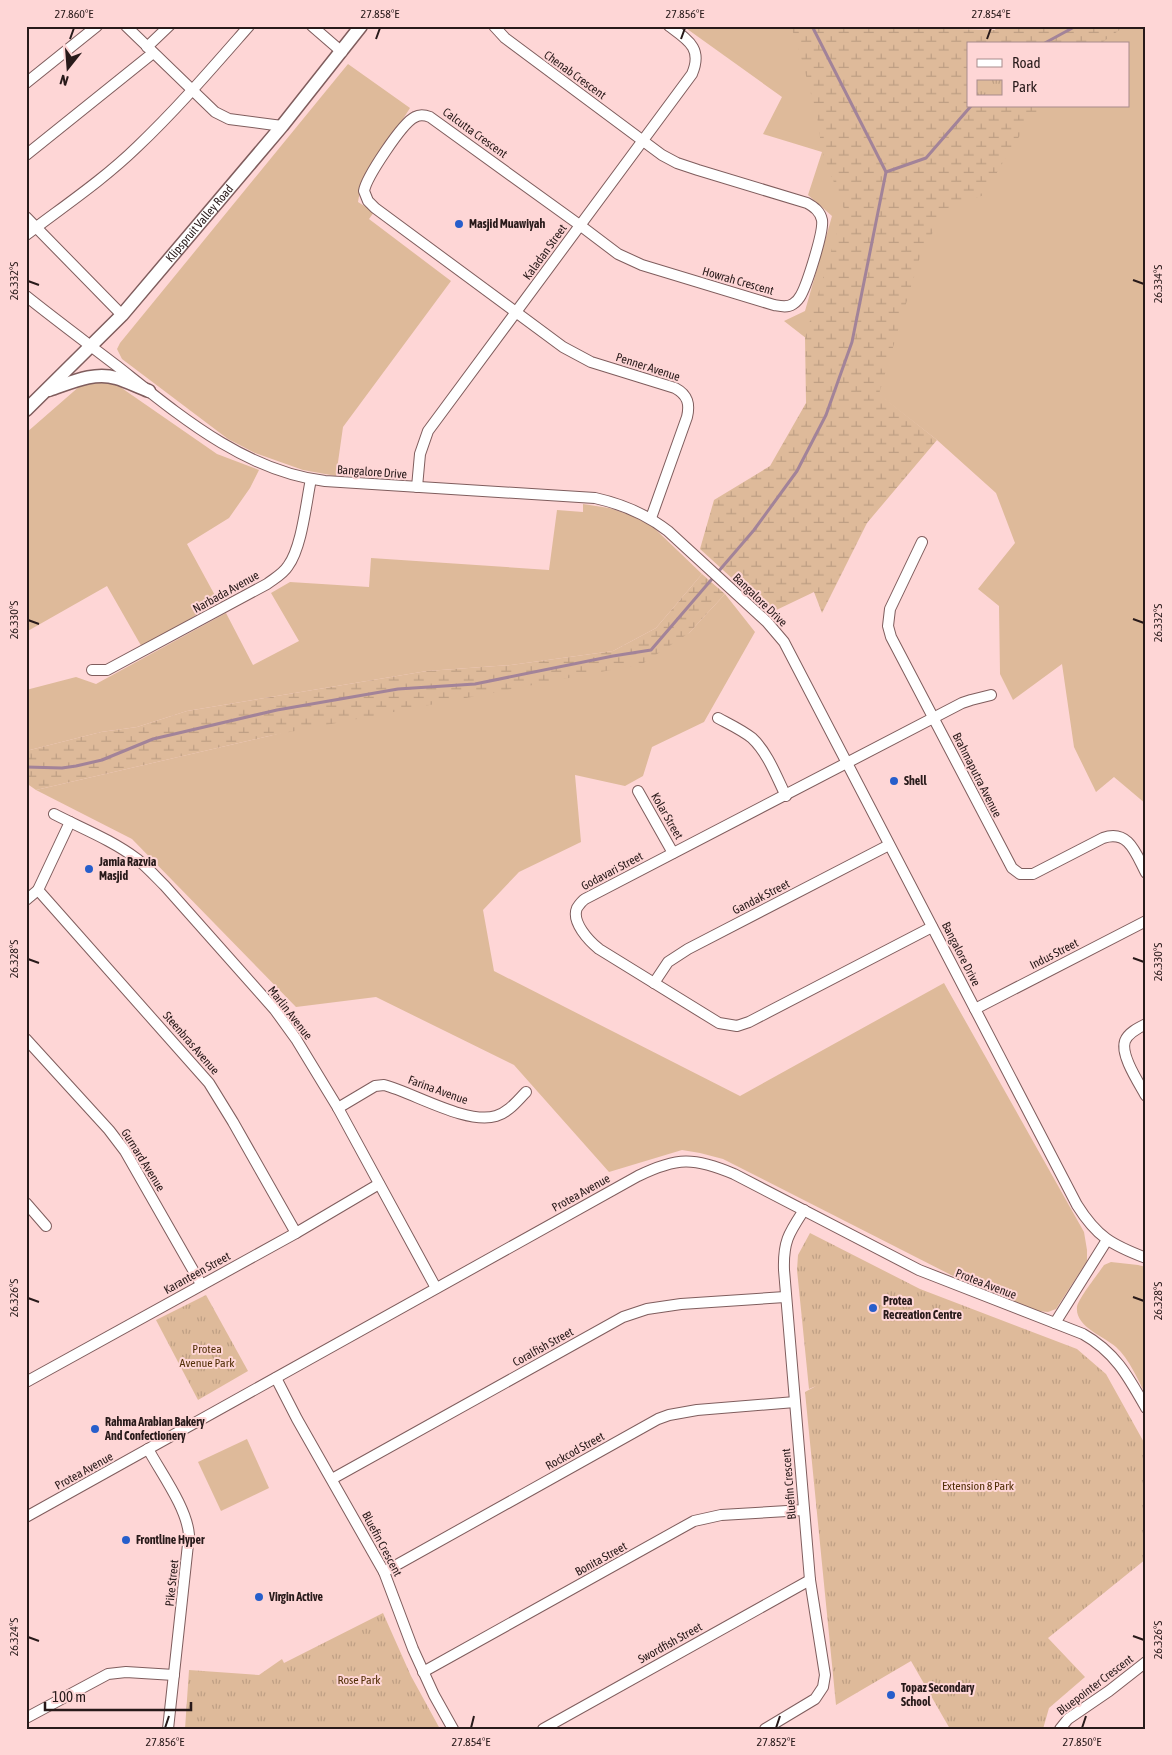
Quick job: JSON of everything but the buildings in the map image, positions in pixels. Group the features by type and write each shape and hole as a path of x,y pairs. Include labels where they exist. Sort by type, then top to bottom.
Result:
{"main road":[{"name":"Klipspruit Valley Road","path":"26,410 122,315 282,126 361,26"},
{"path":"46,391 99,376 116,378 149,391"}],"street":[{"path":"26,84 97,26"},
{"path":"126,26 192,91 222,117 282,126"},
{"path":"26,155 150,50 169,26"},
{"path":"26,235 124,159 192,91 249,26"},
{"path":"312,26 342,52"},
{"name":"Chenab Crescent","path":"494,26 505,38 644,141"},
{"name":"Kaladan Street","path":"417,487 420,454 428,431 692,74 697,60 693,45 669,26"},
{"name":"Calcutta Crescent","path":"516,313 368,201 364,192 367,182 400,131 415,116 424,115 436,120 581,226"},
{"name":"Howrah Crescent","path":"581,226 618,254 642,265 774,305 789,306 799,298 805,285 822,230 821,218 814,208 807,203 677,164 644,141"},
{"path":"26,218 122,315"},
{"name":"Bangalore Drive","path":"26,296 188,420 241,454 278,470 311,479 595,498 624,506 651,518 668,531 708,566 777,632 784,642 1077,1206 1092,1228 1107,1240 1146,1258"},
{"name":"Penner Avenue","path":"516,313 563,347 582,358 675,388 685,394 688,403 686,418 651,518"},
{"name":"Narbada Avenue","path":"92,670 108,670 267,584 282,573 288,566 298,545 311,479"},
{"name":"Brahmaputra Avenue","path":"922,542 890,609 888,626 891,637 1006,857 1016,872 1024,875 1033,874 1103,838 1114,835 1122,837 1130,844 1146,873"},
{"name":"Godavari Street","path":"932,927 756,1019 737,1026 719,1023 599,949 591,943 580,927 576,911 585,899 673,853 934,718 971,700 991,695"},
{"path":"718,718 750,737 756,743 770,762 786,796"},
{"name":"Kolar Street","path":"638,791 673,853"},
{"name":"Marlin Avenue","path":"54,814 128,853 148,869 286,1024 338,1108 436,1288"},
{"path":"26,900 38,890 70,822"},
{"name":"Gandak Street","path":"654,983 668,962 688,949 890,845"},
{"name":"Steenbras Avenue","path":"38,890 209,1083 234,1122 296,1233"},
{"name":"Indus Street","path":"975,1009 1146,921"},
{"path":"1146,1024 1128,1036 1125,1041 1124,1051 1146,1096"},
{"name":"Gurnard Avenue","path":"26,1039 121,1146 201,1284"},
{"name":"Farina Avenue","path":"338,1108 375,1086 384,1085 460,1113 479,1117 492,1117 505,1112 526,1092"},
{"name":"Protea Avenue","path":"26,1517 638,1176 666,1164 688,1161 712,1165 734,1174 941,1280 1088,1337 1108,1351 1124,1370 1146,1408"},
{"name":"Karanteen Street","path":"26,1382 296,1233 379,1184"},
{"path":"26,1203 46,1226"},
{"name":"Bluefin Crescent","path":"765,1729 815,1700 824,1682 824,1662 810,1580 784,1260 786,1241 791,1229 804,1210"},
{"path":"1055,1323 1107,1240"},
{"name":"Coralfish Street","path":"332,1479 623,1317 647,1309 681,1304 786,1296"},
{"name":"Bluefin Crescent","path":"276,1378 297,1419 384,1572 423,1672 453,1729"},
{"name":"Rockcod Street","path":"384,1572 658,1419 688,1412 795,1402"},
{"name":"Pike Street","path":"148,1449 180,1507 188,1527 189,1542 168,1729"},
{"name":"Bonita Street","path":"423,1672 694,1521 721,1515 804,1510"},
{"name":"Swordfish Street","path":"543,1729 810,1580"},
{"name":"Bluepointer Crescent","path":"1060,1729 1068,1719 1109,1691 1146,1662"},
{"path":"26,1718 108,1674 126,1672 174,1676"}],"green space":[{"path":"683,26 842,26 844,28 995,30 999,26 1146,26 1146,804 1114,777 1096,792 1074,747 1062,664 1013,700 1000,674 999,606 978,589 1015,543 996,493 937,440 784,321 805,311 832,216 808,195 822,152 763,134 782,97"},
{"path":"791,26 995,30 999,26 1125,26 1103,42 967,42 967,108 1041,108 1013,145 984,195 945,209 920,257 879,394 937,440 867,523 822,613 814,592 770,613 700,549 714,500 770,466 806,403 805,337 844,209 822,151 817,116"},
{"path":"348,64 410,108 361,185 358,202 374,212 369,219 451,281 343,427 336,476 303,470 255,453 228,439 122,359 117,349"},
{"path":"89,382 113,382 217,454 259,470 250,488 229,518 187,544 218,601 143,649 107,586 26,632 26,433 81,385"},
{"path":"583,504 609,508 630,515 652,526 702,574 656,628 613,651 511,665 427,671 187,711 137,727 101,732 26,751 26,690 76,677 96,684 226,613 253,665 299,641 271,593 290,582 369,587 371,558 549,570 557,510 583,512"},
{"path":"702,574 725,594 689,633 642,664 269,736 36,790 26,783 26,751 101,732 137,727 187,711 427,671 511,665 613,651 656,628"},
{"path":"725,594 755,632 704,722 652,747 643,776 625,786 575,775 581,842 519,872 483,910 494,971 740,1096 944,983 1084,1232 1087,1261 1056,1309 1048,1312 1037,1311 955,1277 723,1159 682,1150 609,1172 514,1065 376,997 296,1007 132,839 36,790 269,736 689,633"},
{"name":"Extension 8 Park","path":"810,1233 920,1289 1077,1349 1106,1374 1146,1446 1146,1559 1048,1638 1085,1677 1049,1708 1043,1729 950,1729 911,1661 836,1705 805,1392 816,1386 809,1389 797,1270 798,1255"},
{"path":"1111,1262 1146,1267 1146,1396 1133,1370 1121,1352 1085,1326 1078,1314 1078,1303 1084,1293 1104,1265"},
{"name":"Protea Avenue Park","path":"206,1295 248,1371 198,1400 156,1320"},
{"path":"247,1439 269,1488 221,1511 198,1462"},
{"name":"Rose Park","path":"383,1613 411,1676 440,1729 185,1729 189,1670 259,1675 282,1659 284,1663"}],"waterway":[{"path":"26,767 62,768 76,766 102,760 153,739 277,710 398,689 475,684 651,650 754,530 797,471 826,415 852,342 886,172 812,26"},
{"path":"1047,42 1076,26"},
{"path":"886,172 926,158 969,108"}],"place":[{"name":"Masjid Muawiyah","path":"459,224"},
{"name":"Shell","path":"894,781"},
{"name":"Jamia Razvia Masjid","path":"89,869"},
{"name":"Protea Recreation Centre","path":"873,1308"},
{"name":"Rahma Arabian Bakery And Confectionery","path":"95,1429"},
{"name":"Frontline Hyper","path":"126,1540"},
{"name":"Virgin Active","path":"259,1597"},
{"name":"Topaz Secondary School","path":"891,1695"}]}
